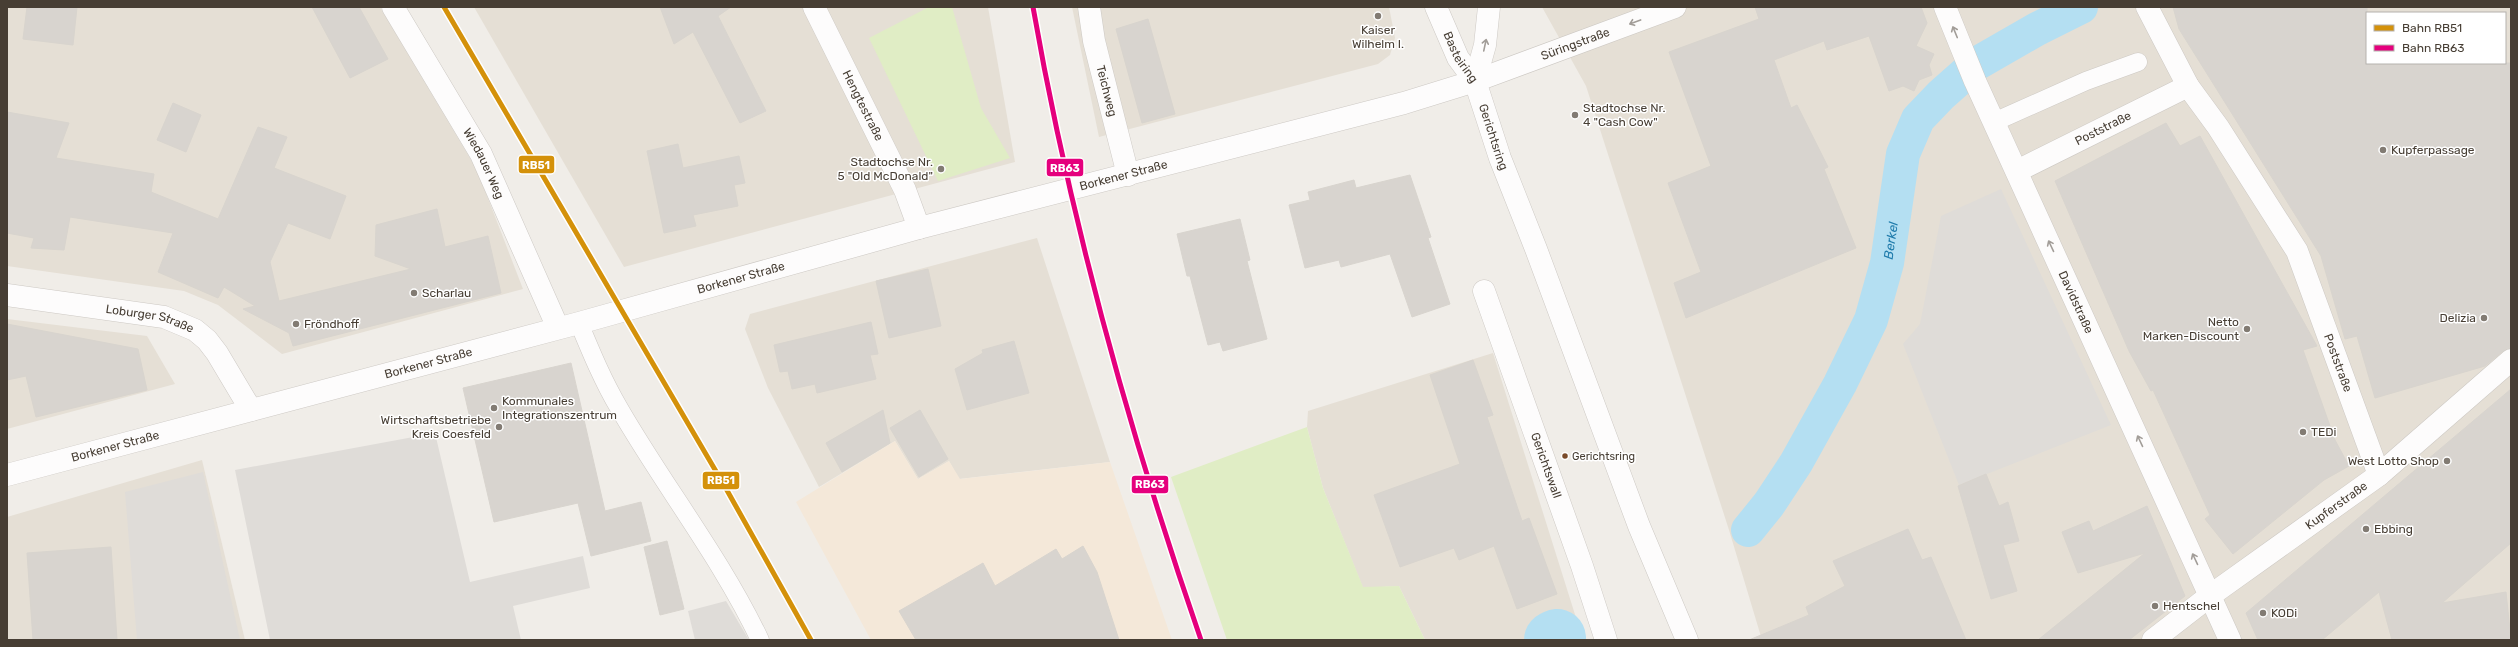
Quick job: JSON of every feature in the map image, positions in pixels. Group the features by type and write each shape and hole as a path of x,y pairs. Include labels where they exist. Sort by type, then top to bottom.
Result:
{"street":[{"name":"Wiedauer Weg","path":"393,7 481,154 558,328"},
{"name":"Hengtestraße","path":"814,7 905,190 919,228"},
{"name":"Teichweg","path":"1089,7 1094,42 1128,175"},
{"name":"Basteiring","path":"1436,7 1458,58 1475,81"},
{"name":"Basteiring","path":"1475,81 1485,45 1489,7"},
{"name":"Süringstraße","path":"1475,81 1675,7"},
{"name":"Davidstraße","path":"1945,7 1975,81 2211,595 2230,640"},
{"name":"Poststraße","path":"2147,7 2188,86 2304,246 2379,475"},
{"name":"Borkener Straße","path":"7,475 579,323 919,228 1420,98 1475,81"},
{"name":"Gerichtsring","path":"1475,81 1500,158 1536,249 1639,526 1687,640"},
{"name":"Poststraße","path":"2017,171 2188,86"},
{"name":"Gerichtswall","path":"1484,291 1580,559 1606,640"},
{"name":"Loburger Straße","path":"7,295 164,317 195,330 207,340 217,353 251,410"},
{"name":"Kupferstraße","path":"2154,640 2211,595 2379,475 2511,360"}],"lane":[{"path":"1994,122 2086,81 2138,62"},
{"path":"579,323 595,362 619,408 700,536 760,640"}],"shaded area":[{"path":"7,7 380,7 477,170 523,289 282,354 218,305 184,291 7,266"},
{"path":"474,7 988,7 1015,162 624,267"},
{"path":"1072,7 1389,7 1395,38 1390,55 1378,64 1099,137"},
{"path":"1542,7 2511,7 2511,640 1762,640 1729,530 1586,86"},
{"path":"2001,189 2111,425 1959,485 1903,344 1920,324 1941,216"},
{"path":"1037,238 1110,462 959,479 949,461 918,479 895,441 819,487 768,388 745,329 750,314"},
{"path":"7,319 147,336 175,384 7,429"},
{"path":"1493,353 1583,640 1425,640 1399,586 1363,588 1323,488 1307,427 1308,411"},
{"path":"435,433 470,582 583,556 590,588 513,606 521,640 270,640 235,470"},
{"path":"895,441 918,479 949,461 960,479 1110,462 1172,640 871,640 796,502"},
{"path":"202,460 245,640 7,640 7,517"},
{"path":"203,472 240,640 137,640 125,492"},
{"path":"726,601 749,640 695,640 688,611"}],"green space":[{"path":"929,7 952,7 981,108 1010,158 938,181 869,38"},
{"path":"1307,427 1323,488 1363,587 1399,586 1425,640 1227,640 1171,477"}],"building":[{"path":"27,7 77,7 73,45 23,39"},
{"path":"312,7 359,7 388,59 350,78"},
{"path":"660,7 731,7 718,16 766,111 740,123 693,32 674,44"},
{"path":"1755,7 1921,7 1927,23 1916,46 1934,54 1929,65 1932,75 1919,80 1914,91 1903,86 1889,91 1869,36 1827,50 1824,41 1774,60 1791,108 1797,105 1828,167 1824,169 1856,248 1686,318 1674,283 1701,272 1668,183 1711,166 1669,52 1759,19"},
{"name":"Kupferpassage","path":"2173,7 2367,7 2366,64 2511,63 2511,348 2503,351 2485,366 2375,398 2357,336 2345,339 2321,256 2179,29"},
{"path":"1148,19 1175,114 1142,123 1116,29"},
{"path":"173,103 201,115 186,152 157,140"},
{"path":"7,112 69,123 56,158 154,174 151,192 218,219 258,127 287,137 274,168 346,196 330,239 288,223 270,262 279,301 411,269 375,256 376,225 437,209 445,247 488,236 501,293 293,346 289,333 243,309 255,306 224,287 218,298 158,272 173,233 70,217 64,250 31,248 34,238 7,233"},
{"path":"2166,123 2180,146 2200,136 2317,346 2303,350 2335,440 2349,466 2324,480 2233,554 2205,519 2210,515 2153,390 2151,391 2129,351 2055,181"},
{"path":"678,144 683,168 739,156 745,183 734,185 738,206 693,215 696,226 664,233 647,151"},
{"path":"1410,175 1431,237 1428,238 1450,304 1412,317 1390,254 1341,267 1339,260 1305,268 1289,205 1310,200 1308,192 1354,180 1356,188"},
{"path":"1240,219 1250,260 1247,261 1267,339 1223,351 1220,342 1208,345 1190,276 1187,276 1177,234"},
{"path":"928,269 941,326 889,338 876,281"},
{"path":"871,322 878,354 870,355 876,379 817,393 815,384 792,389 788,371 780,372 774,345"},
{"path":"7,324 138,349 147,390 36,417 26,376 7,380"},
{"path":"1014,341 1029,393 967,410 955,369 983,353 982,350"},
{"path":"1473,360 1493,415 1487,417 1522,521 1529,518 1557,594 1517,609 1494,546 1459,560 1454,548 1400,567 1374,495 1460,464 1430,375"},
{"path":"571,363 605,511 641,502 651,541 591,556 578,503 494,522 463,388"},
{"path":"2511,389 2511,543 2442,603 2506,592 2511,640 2392,640 2379,592 2322,640 2258,640 2246,613"},
{"path":"883,410 890,443 842,472 826,443"},
{"path":"920,410 948,459 919,477 890,428"},
{"path":"1986,474 1999,506 2008,502 2019,541 2003,545 2017,591 1991,599 1958,486"},
{"path":"2147,506 2185,596 2129,640 2038,640 2145,553 2078,573 2062,532 2089,521 2093,531"},
{"path":"1908,529 1922,560 1931,557 1966,640 1749,640 1809,615 1806,607 1845,586 1833,561"},
{"path":"667,541 684,609 660,615 644,547"},
{"path":"1083,546 1097,572 1119,640 916,640 899,611 983,563 995,586 1056,549 1062,559"},
{"path":"111,547 117,640 33,640 27,553"}],"waterway":[{"name":"Berkel","path":"1748,530 1769,504 1796,463 1840,384 1871,320 1887,263 1903,154 1918,119 1941,95 1976,64 2037,29 2081,7"},
{"name":"Berkel","path":"1553,640 1557,638"}],"rail line":[{"name":"RB51","path":"444,7 724,485 811,640"},
{"name":"RB63","path":"1033,7 1065,168 1104,327 1150,484 1201,640"}],"place":[{"name":"Kaiser Wilhelm I.","path":"1378,16"},
{"name":"Stadtochse Nr. 4 \"Cash Cow\"","path":"1575,115"},
{"name":"Kupferpassage","path":"2383,150"},
{"name":"Stadtochse Nr. 5 \"Old McDonald\"","path":"941,169"},
{"name":"Scharlau","path":"414,293"},
{"name":"Delizia","path":"2484,318"},
{"name":"Fröndhoff","path":"296,324"},
{"name":"Netto Marken-Discount","path":"2247,329"},
{"name":"Kommunales Integrationszentrum","path":"494,408"},
{"name":"Wirtschaftsbetriebe Kreis Coesfeld","path":"499,427"},
{"name":"TEDi","path":"2303,432"},
{"name":"Gerichtsring","path":"1565,456"},
{"name":"West Lotto Shop","path":"2447,461"},
{"name":"Ebbing","path":"2366,529"},
{"name":"Hentschel","path":"2155,606"},
{"name":"KODi","path":"2263,613"}]}
